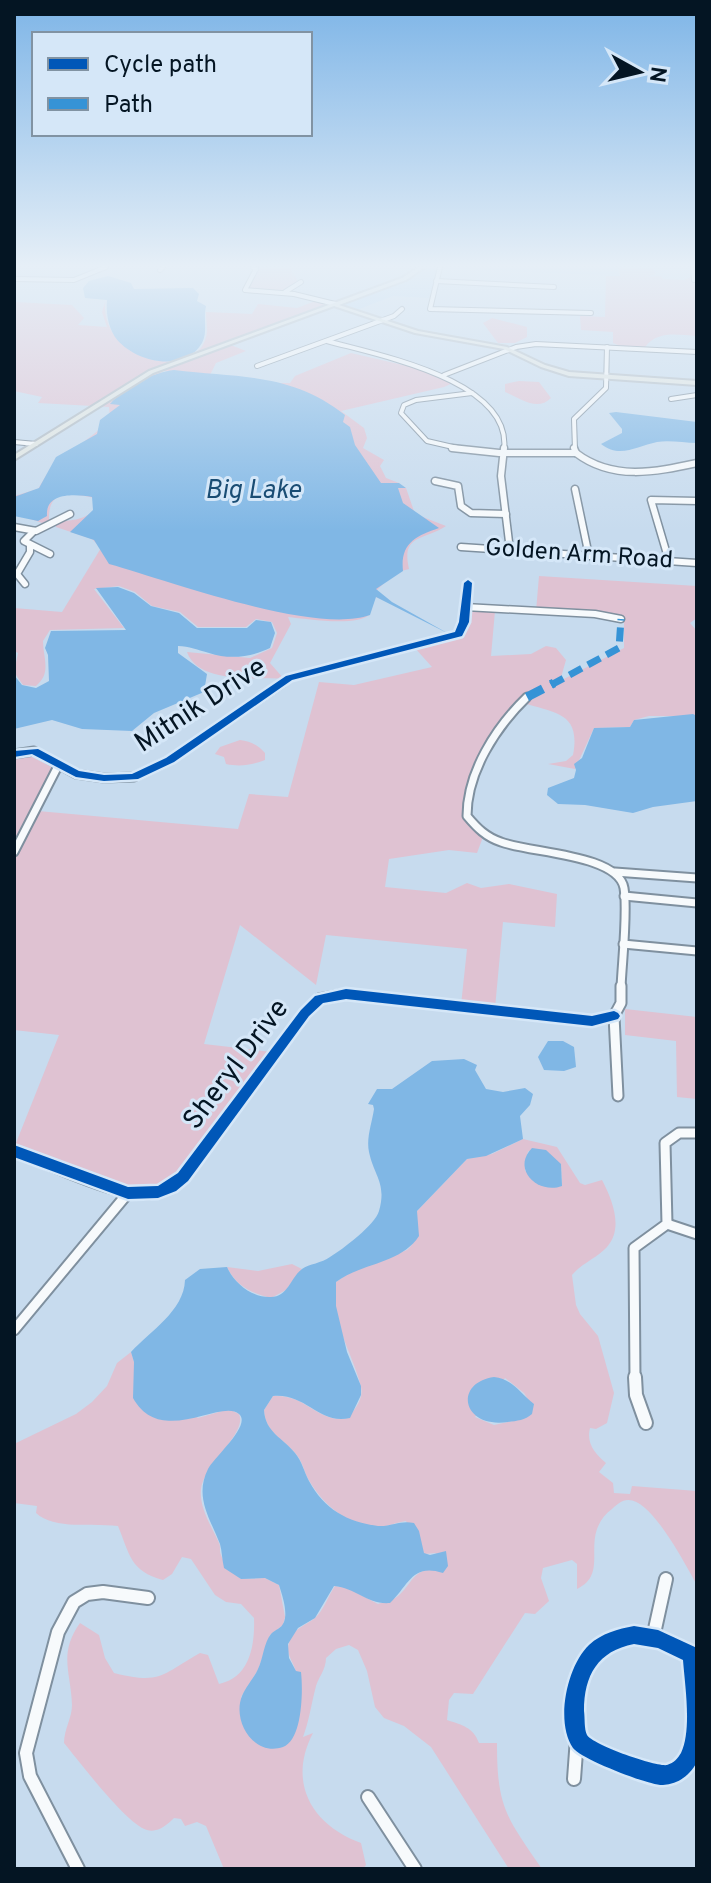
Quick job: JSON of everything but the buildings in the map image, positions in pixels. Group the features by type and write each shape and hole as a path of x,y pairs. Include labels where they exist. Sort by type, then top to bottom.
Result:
{"main road":[{"path":"14,458 151,372 197,355"},
{"path":"523,355 551,369 607,378 694,382"}],"street":[{"path":"257,366 288,355"},
{"path":"375,355 444,375 472,393 505,429 501,476 510,550"},
{"path":"444,375 496,355"},
{"path":"576,453 573,444 574,419 604,392 607,355"},
{"path":"671,399 697,395 694,382"},
{"path":"472,393 416,400 404,405 401,410 420,435 435,444 504,451 576,453 596,465 632,473 661,471 697,463"},
{"path":"14,442 36,444"},
{"path":"435,481 458,486 461,506 467,512 506,514"},
{"path":"575,489 589,556"},
{"path":"669,561 651,500 697,501"},
{"path":"50,554 23,540 34,531 70,514"},
{"path":"14,527 34,531"},
{"path":"25,584 17,574 30,552 30,546"},
{"name":"Golden Arm Road","path":"461,547 697,563"},
{"name":"Mitnik Drive","path":"14,754 34,751 76,774 104,778 144,773 170,760 289,678 459,634 468,583"},
{"path":"465,607 595,614 621,619"},
{"path":"527,697 508,714 466,794 467,816 484,835 504,844 597,864 615,872 697,878"},
{"path":"14,852 58,766"},
{"path":"615,872 624,886 621,1003 614,1016 618,1096"},
{"path":"624,896 697,903"},
{"path":"623,944 697,951"},
{"name":"Sheryl Drive","path":"14,1151 128,1193 144,1195 160,1192 176,1184 305,1013 325,996 346,994 592,1021 614,1016"},
{"path":"667,1224 665,1143 669,1136 677,1133 697,1133"},
{"path":"14,1330 128,1193"},
{"path":"667,1224 697,1234"},
{"path":"646,1423 636,1395 632,1263 634,1248 667,1224"},
{"path":"653,1638 666,1579"},
{"path":"78,1869 30,1776 26,1753 58,1632 74,1602 87,1594 103,1592 148,1598"},
{"path":"574,1779 577,1737 574,1706 577,1679 586,1659 612,1641 634,1635 653,1638 694,1656 695,1748 688,1764 678,1772 654,1774 586,1748 577,1737"},
{"path":"368,1797 415,1869"}],"shaded area":[{"path":"14,355 141,355 168,362 181,360 150,371 93,406 38,403 42,397 14,391"},
{"path":"198,355 236,355 216,363 209,377 237,382 290,383 295,376 346,355 416,368 455,382 341,411 364,428 367,438 363,448 384,460 380,466 386,478 399,483 373,483 359,478 369,466 347,450 342,442 350,436 345,425 327,422 302,398 275,398 271,396 274,393 265,387 242,384 231,386 201,417 164,438 168,442 148,452 134,464 128,477 140,484 142,490 113,516 113,520 119,524 122,541 136,545 149,555 178,562 184,572 206,573 227,580 234,578 235,570 247,563 262,560 284,564 301,582 325,592 327,609 345,607 344,596 332,588 342,576 336,570 336,559 357,548 349,539 385,533 382,520 372,511 383,488 406,488 415,514 446,526 411,544 407,558 409,569 394,573 375,592 391,603 371,595 370,614 355,620 288,617 291,624 270,663 284,679 215,674 193,662 187,652 250,658 272,648 277,633 272,622 256,619 246,627 198,627 180,612 152,606 135,592 119,586 94,589 124,628 50,630 43,641 44,676 36,686 23,685 14,672 18,653 14,651 14,608 62,612 101,548 92,539 56,527 55,523 90,513 95,509 94,498 62,495 52,503 49,520 42,523 14,513 14,496 38,489 47,474 64,459 89,466 86,471 93,475 112,472 126,464 125,457 111,455 94,458 74,453 110,419 109,407 96,406 152,372","holes":["164,371 192,375 195,384 143,404 111,404 116,397"]},
{"path":"539,382 551,398 534,404 505,392 505,384"},
{"path":"539,576 697,586 697,618 690,623 697,631 697,716 649,716 634,720 630,727 594,728 575,769 548,764 566,761 573,755 575,741 569,723 555,713 523,703 526,696 494,734 468,786 464,816 483,837 477,853 449,850 389,859 385,887 446,893 467,883 481,888 509,884 557,894 555,927 503,922 495,1008 461,1005 467,949 326,935 316,985 240,925 204,1044 272,1052 165,1187 129,1191 14,1148 59,1035 14,1030 14,857 38,811 238,829 249,794 288,797 319,682 354,685 432,667 414,647 460,635 468,608 495,611 491,656 531,654 546,646 556,648 566,660 560,681 624,648 624,618 536,611"},
{"path":"240,740 260,748 265,753 265,760 231,765 226,764 224,757 215,754 220,747"},
{"path":"30,753 55,766 14,847 14,755"},
{"path":"625,1009 697,1017 697,1099 677,1097 676,1041 625,1035"},
{"path":"523,1139 557,1147 580,1183 585,1185 602,1180 606,1188 616,1222 612,1239 603,1251 572,1275 576,1305 598,1336 614,1393 607,1423 596,1429 590,1428 589,1439 595,1452 606,1463 599,1472 613,1483 614,1493 630,1494 632,1486 697,1491 697,1585 677,1549 647,1510 628,1500 621,1502 607,1513 598,1526 593,1570 585,1584 577,1589 577,1564 572,1560 543,1568 541,1578 549,1601 535,1614 525,1613 473,1694 454,1693 449,1700 447,1720 470,1730 479,1743 497,1743 499,1783 506,1810 542,1869 509,1869 431,1747 404,1726 384,1718 375,1707 367,1671 358,1650 349,1645 336,1649 326,1658 316,1686 303,1737 313,1733 306,1751 304,1785 317,1813 329,1825 361,1843 366,1865 363,1869 224,1869 206,1826 197,1822 185,1826 181,1819 174,1818 155,1830 138,1825 115,1805 64,1743 72,1705 67,1663 69,1644 80,1623 99,1635 105,1658 114,1673 142,1678 169,1672 200,1653 208,1655 219,1684 229,1681 244,1668 252,1649 254,1618 241,1604 226,1602 215,1595 191,1559 182,1557 172,1574 163,1580 137,1567 118,1526 53,1522 36,1513 37,1506 14,1503 14,1444 76,1414 92,1402 107,1386 117,1363 131,1352 134,1362 198,1418 229,1409 239,1414 237,1430 209,1469 201,1496 220,1544 222,1558 230,1568 241,1579 265,1578 279,1585 285,1617 283,1625 270,1635 258,1670 241,1697 283,1747 293,1733 299,1701 298,1680 288,1651 293,1634 318,1615 335,1586 348,1588 378,1604 386,1602 398,1596 419,1573 430,1569 436,1553 424,1554 406,1521 381,1527 359,1524 331,1507 310,1482 296,1454 271,1430 264,1410 273,1396 284,1396 325,1416 345,1419 352,1413 362,1392 338,1322 334,1295 336,1282 352,1271 407,1250 416,1237 417,1211 467,1159 492,1154","holes":["528,1151 561,1164 562,1186 525,1171","505,1378 529,1401 522,1419 494,1425 475,1417"]},
{"path":"292,1264 302,1269 286,1290 271,1298 245,1288 227,1267 258,1271"}],"water":[{"path":"138,355 191,355 171,361"},
{"name":"Big Lake","path":"174,370 242,376 284,384 325,401 345,415 343,422 350,427 355,445 381,483 399,483 406,488 398,488 403,503 439,528 411,542 404,554 403,571 376,589 392,602 449,634 376,597 370,615 345,619 315,618 242,603 109,564 94,540 70,532 93,510 92,497 62,496 51,502 47,516 38,521 14,516 14,497 39,488 56,457 97,434 100,420 120,405 110,404 116,398 148,377"},
{"path":"609,413 697,422 697,443 662,441 615,451 601,444 622,433"},
{"path":"118,587 134,593 151,606 179,613 197,628 247,628 256,620 271,622 275,633 270,648 233,657 178,646 178,653 207,674 204,692 154,713 132,731 82,729 52,720 14,729 14,675 22,685 36,688 49,681 45,648 51,631 126,630 96,588"},
{"path":"697,716 697,801 633,813 558,804 547,795 548,788 574,778 574,764 582,758 594,728 630,727 634,720"},
{"path":"548,1041 563,1041 574,1047 576,1067 564,1071 544,1070 538,1057"},
{"path":"464,1059 477,1065 475,1070 486,1089 503,1092 525,1088 533,1094 530,1105 520,1116 523,1139 486,1156 467,1159 417,1211 419,1236 411,1245 391,1258 336,1282 336,1306 347,1352 361,1386 361,1395 350,1418 329,1417 285,1396 273,1396 264,1410 271,1429 297,1456 315,1491 329,1506 346,1517 367,1524 414,1523 424,1553 430,1555 446,1551 448,1566 443,1573 418,1573 390,1603 375,1601 334,1586 315,1618 298,1628 288,1644 289,1658 296,1671 301,1672 302,1680 295,1735 283,1747 263,1747 254,1742 243,1725 240,1705 258,1669 269,1637 284,1622 283,1598 279,1585 265,1578 241,1579 224,1568 220,1544 203,1498 208,1469 236,1433 242,1419 239,1414 230,1411 174,1421 159,1419 145,1412 133,1398 134,1362 131,1352 165,1320 179,1301 185,1280 200,1269 227,1267 234,1279 251,1292 264,1297 277,1296 302,1269 327,1259 358,1236 376,1217 382,1193 368,1147 374,1109 373,1105 368,1104 377,1089 392,1089 432,1061"},
{"path":"532,1148 546,1150 561,1164 562,1186 544,1187 530,1178 524,1164"},
{"path":"494,1377 511,1384 534,1404 532,1414 518,1421 493,1422 481,1419 473,1412 468,1404 472,1388"}],"marked path":[{"path":"527,697 619,648 621,619"}],"cycle path":[{"path":"14,754 34,751 76,774 104,778 134,777 170,760 289,678 459,634 464,622 468,583"},
{"path":"14,1151 128,1193 164,1190 183,1177 305,1013 319,999 346,994 592,1021 614,1016"},
{"path":"692,1655 696,1725 688,1759 680,1770 666,1775 651,1773 598,1755 581,1743 576,1729 576,1690 586,1664 605,1644 618,1638 642,1635 658,1639 697,1657"}]}
